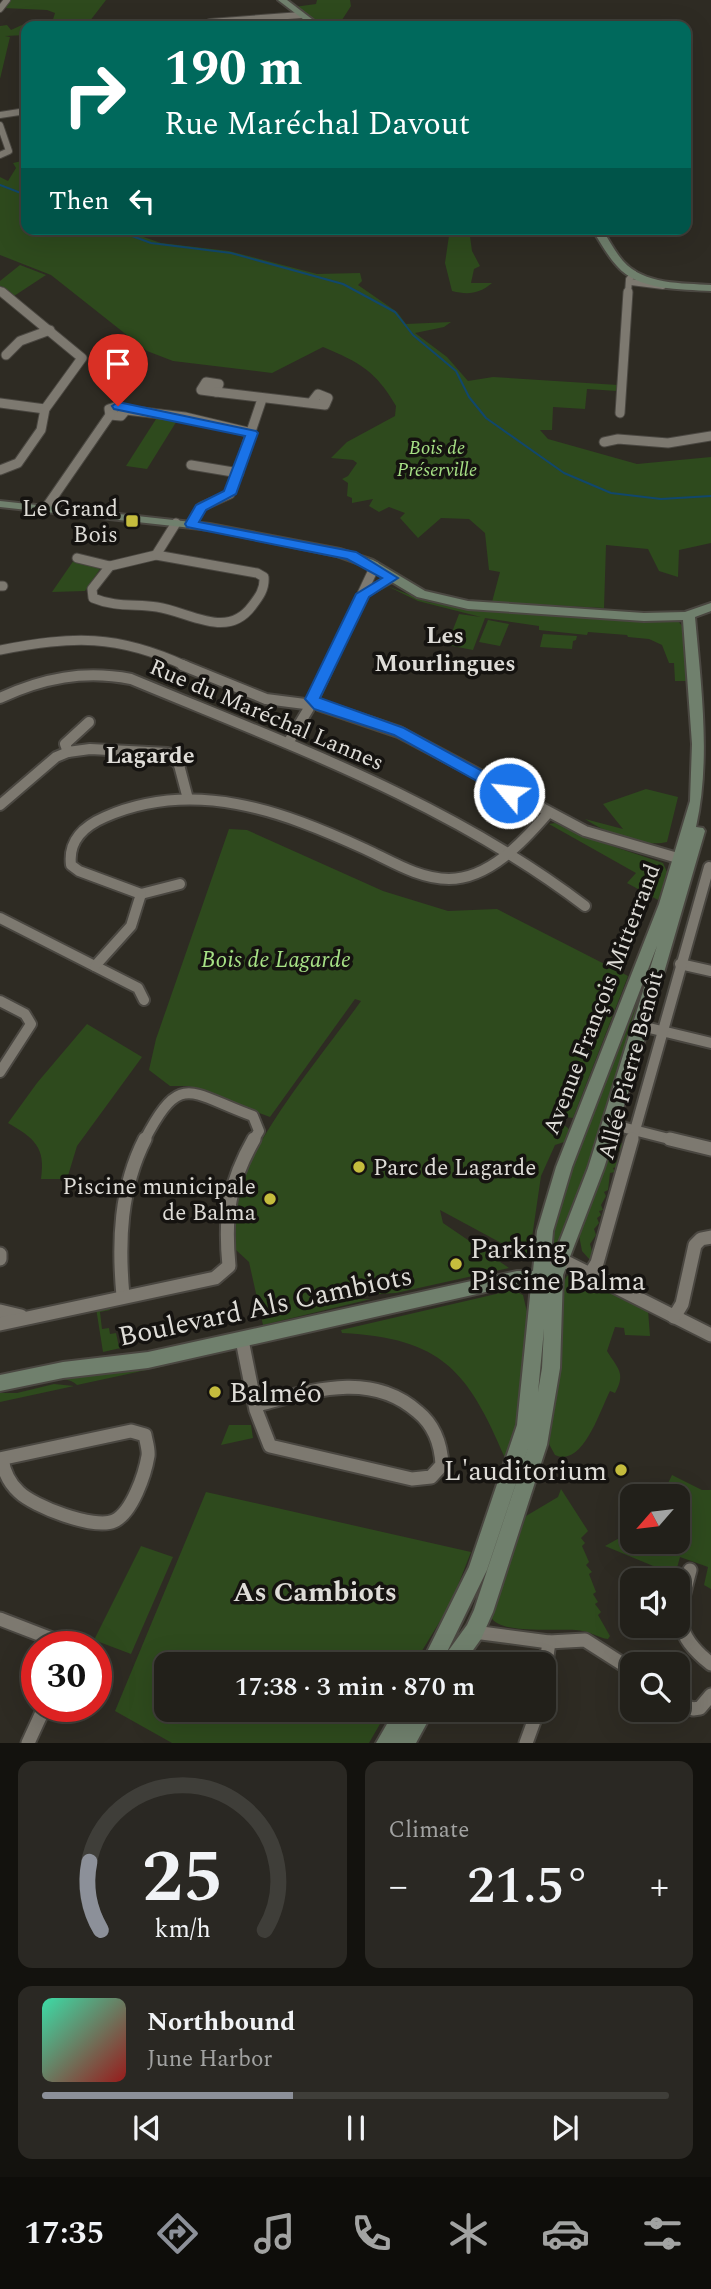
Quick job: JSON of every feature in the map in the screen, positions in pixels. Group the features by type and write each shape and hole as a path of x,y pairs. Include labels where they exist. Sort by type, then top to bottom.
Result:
{"street":[{"path":"0,9 7,0"},
{"path":"282,0 310,21"},
{"path":"223,21 301,15"},
{"path":"0,115 21,112"},
{"path":"0,125 9,151 0,155"},
{"path":"601,235 632,278 711,289"},
{"path":"620,413 632,278"},
{"path":"0,290 82,358 46,409 41,430 18,463 0,471"},
{"path":"6,355 20,341 50,330"},
{"path":"216,392 311,403"},
{"path":"191,524 201,508 230,494 262,398"},
{"path":"0,403 46,409"},
{"path":"45,509 110,415 121,416 126,410 185,417 252,433"},
{"path":"604,442 618,439 668,443 711,436"},
{"path":"191,465 239,473"},
{"path":"0,504 191,524 340,553 375,566 421,594 468,605 622,616 693,615 711,607"},
{"path":"156,555 176,523"},
{"path":"77,558 110,566 156,555 257,573 265,582 246,618 223,625 171,609 99,601 93,598 92,589 110,566"},
{"path":"288,743 311,704 375,566"},
{"path":"363,594 392,578"},
{"path":"686,861 700,824 706,770 693,615"},
{"path":"0,650 56,641 121,642 149,650 249,692 284,703 311,704 399,732 585,831 710,867"},
{"name":"Rue du Maréchal Lannes","path":"0,698 41,682 68,676 120,676 288,743 396,790 543,874 585,906"},
{"path":"68,752 65,744 89,722"},
{"path":"0,804 57,757 68,752 90,749 168,753 179,765 188,799"},
{"path":"180,884 141,894 130,887 82,874 71,865 71,846 92,823 111,814 188,799 234,800 267,806 434,877 467,877 488,869 548,813"},
{"name":"Avenue François Mitterrand","path":"437,1652 477,1570 526,1426 546,1274 560,1259 610,1124 641,1026 686,861"},
{"name":"Avenue François Mitterrand","path":"460,1652 474,1632 538,1445 551,1368 545,1231 564,1167 686,861"},
{"name":"Allée Pierre Benoît","path":"590,1273 598,1259 680,964 710,867"},
{"path":"95,967 133,928 141,894"},
{"path":"0,919 138,988 144,1000"},
{"path":"680,964 711,971"},
{"path":"0,1001 25,1014 30,1024 0,1072"},
{"path":"641,1026 711,1043"},
{"path":"0,1324 215,1278 224,1273 229,1266 226,1237 229,1193 242,1161 259,1131 258,1122 253,1116 187,1093 171,1097 162,1107 140,1147 125,1190 120,1237 123,1296"},
{"path":"610,1124 711,1149"},
{"path":"674,1317 681,1304 695,1245 701,1239 711,1237"},
{"path":"560,1259 711,1335"},
{"name":"Boulevard Als Cambiots","path":"0,1383 63,1370 141,1362 517,1278 546,1274"},
{"path":"0,1311 24,1317"},
{"path":"242,1340 264,1439 277,1450 412,1479 431,1477 442,1465 442,1453 429,1424 407,1402 376,1388 337,1386 257,1405"},
{"path":"131,1431 145,1435 149,1444 149,1454 124,1515 110,1524 98,1524 30,1501 12,1484 1,1459 131,1431"},
{"path":"0,1619 31,1631"},
{"path":"454,1621 462,1632 549,1642 585,1640 620,1662"},
{"path":"684,1638 688,1648 711,1664"},
{"path":"548,1652 549,1642"},
{"path":"690,1708 700,1708 711,1695"},
{"path":"28,1743 38,1722"},
{"path":"386,1743 399,1722"},
{"path":"405,1743 417,1722"},
{"path":"527,1743 534,1722"}],"green space":[{"path":"10,0 106,0 90,21 53,21 55,13 47,10 3,8"},
{"path":"317,0 350,0 351,6 341,21 314,21 294,7 316,4"},
{"path":"7,25 11,30 21,25 21,35 5,36 10,37 0,79 0,26"},
{"name":"Bois de Préserville","path":"21,161 21,235 138,235 161,243 229,251 317,274 360,273 362,281 358,285 397,312 406,324 451,322 444,327 415,333 447,357 468,381 493,377 618,385 617,391 587,389 585,409 553,407 552,430 540,430 548,439 637,464 711,457 711,543 679,550 678,577 659,571 648,549 606,545 604,608 492,602 500,572 489,570 485,533 469,519 441,518 418,538 400,518 405,513 389,507 379,512 369,506 373,499 352,503 352,498 347,496 348,483 342,479 348,476 357,463 353,460 331,458 347,442 395,416 396,406 374,376 347,358 323,347 272,373 173,361 147,351 51,275 0,255 0,177 8,181 16,168 13,163"},
{"path":"449,235 470,235 472,251 480,266 474,269 471,283 492,283 468,293 452,291 445,263"},
{"path":"20,265 46,275 14,296 0,287 0,281"},
{"path":"158,416 178,419 147,469 126,466"},
{"path":"74,560 100,569 85,591 52,592"},
{"path":"387,586 428,602 462,608 678,621 684,628 688,681 675,681 674,663 669,663 662,645 649,639 627,635 588,632 587,635 539,630 539,626 485,618 473,650 447,645 459,614 481,617 418,601"},
{"path":"488,620 509,624 500,646 479,642"},
{"path":"543,634 577,636 572,649 540,647"},
{"path":"646,789 678,797 667,842 647,843 624,838 585,819 623,829 603,804"},
{"path":"555,823 585,837 663,863 668,874 658,900 627,883 636,873 549,824"},
{"name":"Bois de Lagarde","path":"229,829 247,830 383,891 448,911 497,909 628,976 573,1118 566,1117 563,1124 569,1129 564,1142 555,1145 541,1176 529,1258 440,1210 443,1223 509,1268 396,1293 360,1295 361,1299 371,1299 263,1325 249,1262 236,1250 236,1217 241,1186 249,1164 277,1116 361,1001 355,999 270,1117 189,1086 170,1086 149,1070 156,1039"},
{"path":"678,882 603,1133 567,1230 556,1249 547,1248 552,1215"},
{"path":"87,1024 142,1057 77,1146 67,1179 41,1179 40,1151 31,1139 8,1123 37,1083"},
{"path":"618,1141 624,1145 616,1154 617,1167 613,1168 615,1172 610,1173 608,1190 604,1192 606,1196 601,1205 603,1210 599,1211 599,1223 594,1229 596,1235 590,1244 594,1258 590,1260 582,1251 579,1235 613,1145"},
{"path":"574,1273 648,1310 650,1336 625,1335 624,1328 615,1327 607,1351 619,1371 620,1381 615,1393 610,1391 596,1423 582,1445 565,1457 555,1455 549,1444 560,1371 562,1284 567,1276"},
{"path":"513,1290 523,1295 527,1312 518,1423 505,1458 478,1402 464,1382 447,1365 428,1352 404,1342 342,1333 341,1330"},
{"path":"109,1305 110,1310 100,1312 102,1329 109,1328 110,1334 116,1333 119,1347 132,1344 130,1324 134,1345 103,1352 96,1308"},
{"path":"164,1363 165,1366 77,1385 63,1379 11,1389 11,1386"},
{"path":"54,1384 74,1386 0,1402 0,1393 17,1393"},
{"path":"229,1425 251,1425 253,1438 221,1445"},
{"path":"672,1475 690,1484 668,1484"},
{"path":"690,1484 702,1490 711,1490 711,1589 704,1585 708,1567 680,1557 677,1568 658,1568 624,1554 690,1554"},
{"path":"561,1489 588,1531 581,1538 585,1543 582,1546 589,1562 586,1565 592,1572 589,1574 596,1592 593,1594 598,1602 595,1604 601,1612 598,1615 610,1636 608,1639 582,1631 506,1627 491,1617 526,1516 558,1497"},
{"path":"206,1492 471,1552 451,1603 421,1652 154,1652 154,1722 381,1722 369,1743 172,1743 115,1711"},
{"path":"620,1538 620,1552 605,1546"},
{"path":"141,1546 173,1557 131,1654 112,1647 112,1631 98,1631"}],"waterway":[{"path":"0,185 21,193"},
{"path":"129,235 151,243 231,253 343,284 395,312 413,335 456,371 469,397 486,418 564,473 611,493 661,499 711,496"}],"place":[{"name":"Le Grand Bois","path":"132,521"},
{"name":"Parc de Lagarde","path":"359,1167"},
{"name":"Piscine municipale de Balma","path":"270,1199"},
{"name":"Parking Piscine Balma","path":"456,1264"},
{"name":"Balméo","path":"215,1392"},
{"name":"L'auditorium","path":"621,1470"}],"district":[{"name":"Les Mourlingues","path":"445,649"},
{"name":"Lagarde","path":"150,755"},
{"name":"As Cambiots","path":"315,1591"}],"route":[{"path":"118,406 126,410 134,409 197,420 252,433 230,494 198,510 191,524 351,555 392,578 363,594 313,699 318,701 319,705 399,732 509,793"}]}
